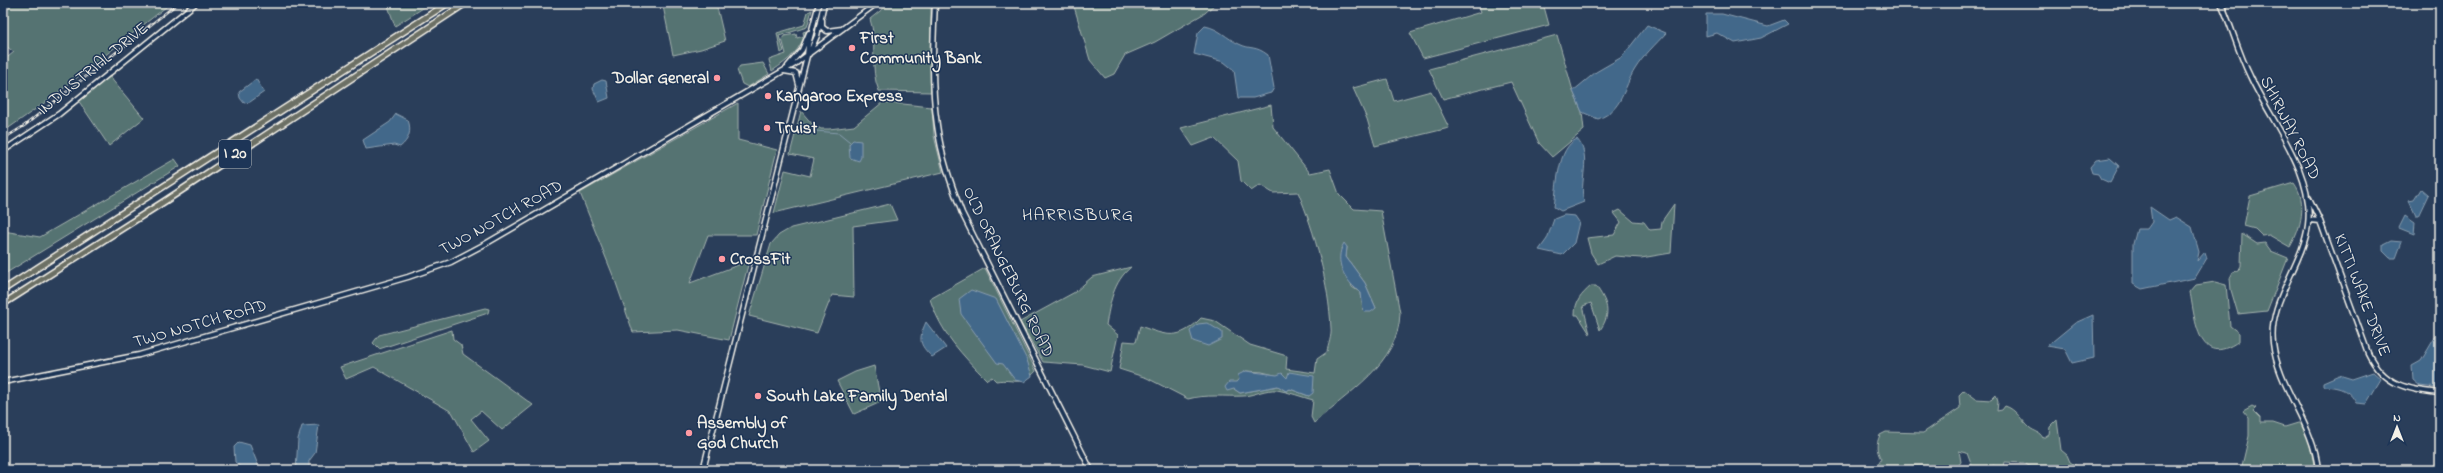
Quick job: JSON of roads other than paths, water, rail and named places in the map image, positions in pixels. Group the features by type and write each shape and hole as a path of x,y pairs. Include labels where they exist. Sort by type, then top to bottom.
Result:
{"highway":[{"name":"I 20","path":"3,290 448,3"},
{"name":"I 20","path":"3,304 165,202 466,3"}],"street":[{"name":"INDUSTRIAL DRIVE","path":"3,151 59,114 196,3"},
{"path":"784,71 802,50 812,28 820,3"},
{"path":"807,56 815,40 824,3"},
{"name":"TWO NOTCH ROAD","path":"3,382 139,355 408,277 450,262 487,243 784,71 807,56 877,3"},
{"name":"OLD ORANGEBURG ROAD","path":"935,3 935,110 942,153 952,185 962,213 1091,470"},
{"name":"SHIRWAY ROAD","path":"2221,3 2249,75 2298,166 2309,197 2309,220 2304,243 2276,315 2272,340 2275,358 2309,431 2318,470"},
{"path":"822,11 822,24 825,30 830,32 846,27"},
{"path":"703,470 800,88 812,28"},
{"path":"784,71 796,73 800,88"},
{"path":"2309,197 2320,221"},
{"name":"KITTI WAKE DRIVE","path":"2309,220 2320,221 2361,335 2375,366 2389,380 2400,385 2440,393"}],"water":[{"path":"1706,14 1722,14 1768,26 1784,20 1788,24 1761,38 1735,43 1717,33 1706,36"},
{"path":"1647,25 1666,33 1638,64 1618,104 1613,110 1598,119 1582,112 1573,91 1596,72 1622,57"},
{"path":"1205,26 1219,31 1234,42 1260,50 1268,55 1274,88 1271,93 1253,98 1238,98 1234,70 1224,62 1194,54 1198,33"},
{"path":"256,79 264,92 250,102 244,103 240,98 239,92"},
{"path":"602,80 606,81 609,98 599,102 593,89 594,84"},
{"path":"396,114 408,120 410,132 406,141 400,147 394,145 366,149 363,140 390,122"},
{"path":"1577,139 1582,146 1585,162 1583,186 1584,202 1561,211 1554,207 1559,169 1565,151 1570,144"},
{"path":"853,140 861,141 861,157 859,161 850,158 849,144"},
{"path":"2110,158 2119,166 2110,183 2101,179 2098,174 2092,173 2090,167 2096,160"},
{"path":"2421,189 2428,195 2418,216 2416,216 2409,201 2414,200"},
{"path":"2150,207 2169,220 2176,217 2192,227 2199,252 2197,261 2205,252 2207,258 2195,278 2142,289 2133,284 2133,244 2137,229 2147,229 2152,222"},
{"path":"1564,215 1575,216 1579,222 1574,243 1562,255 1539,250 1547,239 1554,219"},
{"path":"2405,216 2415,223 2414,234 2399,228"},
{"path":"2391,241 2402,242 2396,258 2390,258 2383,251 2383,245"},
{"path":"1344,243 1347,247 1346,257 1365,283 1376,308 1371,312 1365,312 1363,310 1361,293 1350,283 1342,271 1340,257"},
{"path":"971,290 996,299 1027,360 1032,376 1024,382 1015,380 1003,364 997,363 961,314 959,299"},
{"path":"2093,315 2094,358 2072,363 2065,349 2047,346 2075,323"},
{"path":"926,322 946,348 932,357 924,349 921,341"},
{"path":"1207,323 1222,332 1222,339 1208,346 1193,341 1190,331 1198,324"},
{"path":"2440,329 2440,388 2420,386 2413,380 2412,366 2421,361"},
{"path":"1246,371 1277,375 1282,373 1287,378 1289,372 1314,376 1313,393 1309,396 1290,389 1286,391 1278,386 1240,393 1234,389 1227,391 1225,387 1229,382 1236,382 1239,380 1238,375"},
{"path":"2373,372 2381,379 2366,404 2356,403 2350,395 2342,390 2334,387 2323,386 2323,382 2339,375 2352,379"},
{"path":"319,425 315,453 309,461 309,470 296,470 298,439 302,426"},
{"path":"239,442 250,445 260,470 244,470 235,462 234,447"}],"waterway":[{"path":"801,122 816,131 839,133 850,142"}],"railway":[{"path":"3,139 24,126 178,3"}],"place":[{"name":"First Community Bank","path":"852,48"},
{"name":"Dollar General","path":"717,78"},
{"name":"Kangaroo Express","path":"768,96"},
{"name":"Truist","path":"767,128"},
{"name":"CrossFit","path":"722,259"},
{"name":"South Lake Family Dental","path":"758,396"},
{"name":"Assembly of God Church","path":"689,433"}],"district":[{"name":"HARRISBURG","path":"1078,216"}]}
